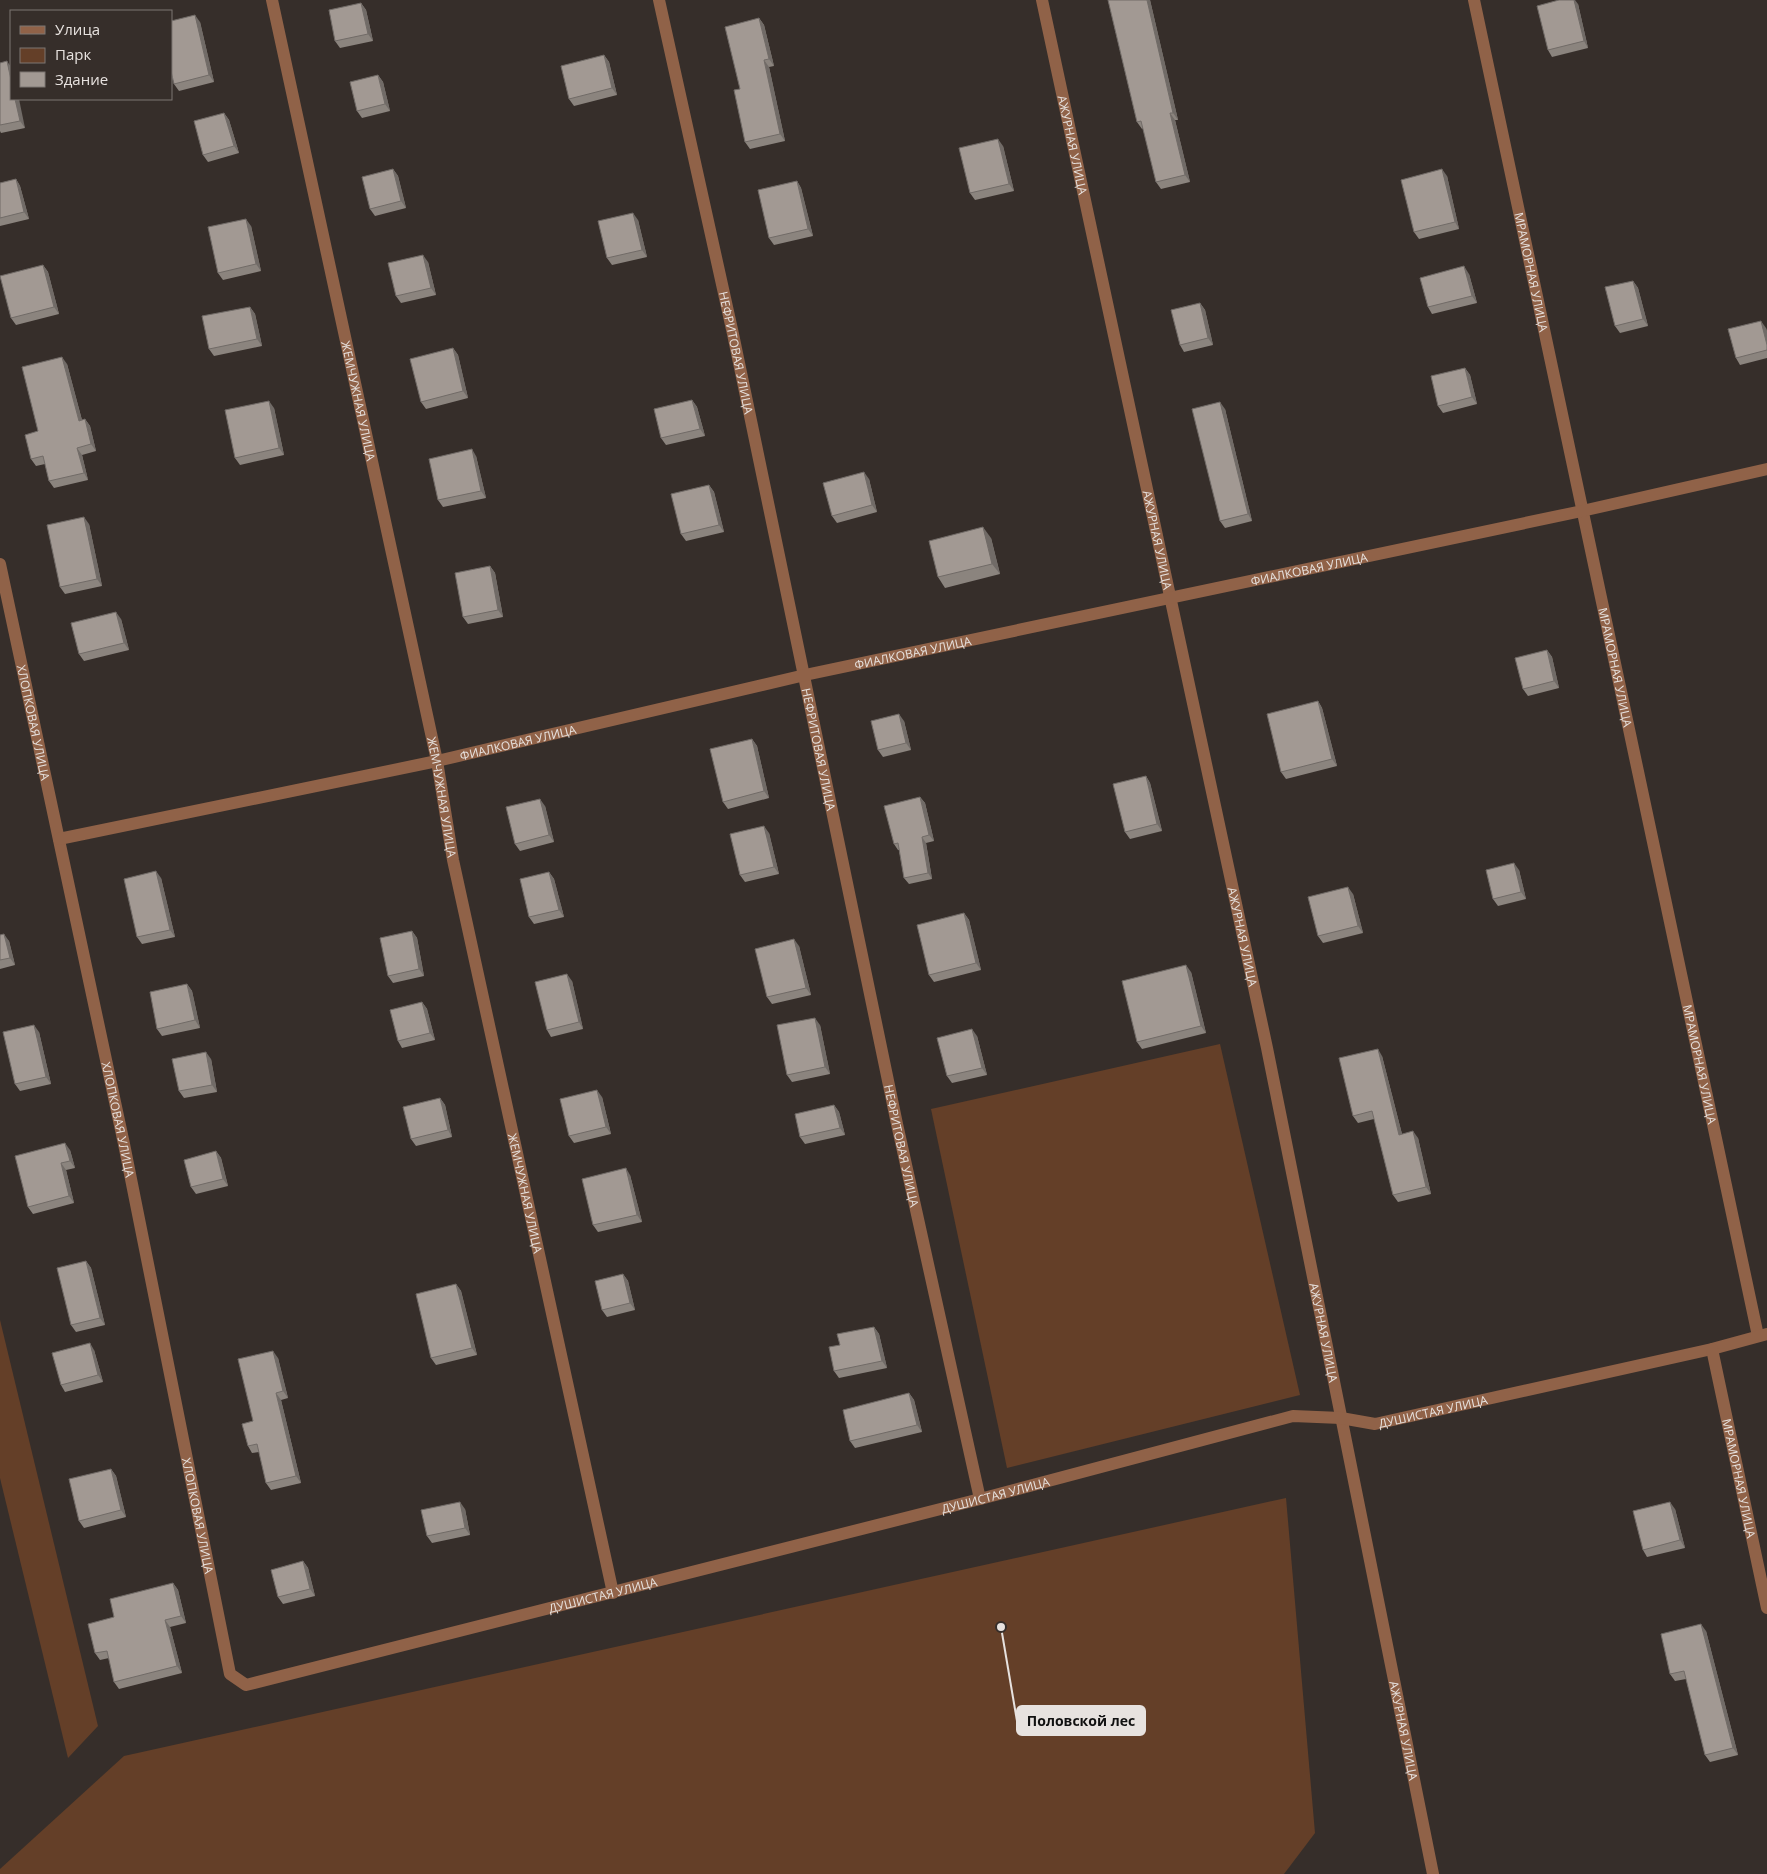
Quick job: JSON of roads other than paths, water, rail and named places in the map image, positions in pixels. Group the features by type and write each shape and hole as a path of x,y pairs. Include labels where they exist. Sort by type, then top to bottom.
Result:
{"street":[{"name":"ЖЕМЧУЖНАЯ УЛИЦА","path":"272,0 437,761 455,870 613,1593"},
{"name":"НЕФРИТОВАЯ УЛИЦА","path":"659,0 735,344 897,1124 980,1499"},
{"name":"АЖУРНАЯ УЛИЦА","path":"1042,0 1172,597 1267,1048 1433,1874"},
{"name":"МРАМОРНАЯ УЛИЦА","path":"1474,0 1582,511 1762,1335"},
{"name":"ФИАЛКОВАЯ УЛИЦА","path":"60,839 437,761 805,675 1582,511 1767,469"},
{"name":"ХЛОПКОВАЯ УЛИЦА","path":"0,564 126,1154 230,1674"},
{"name":"ДУШИСТАЯ УЛИЦА","path":"230,1674 246,1684 613,1593 1293,1416 1341,1418 1375,1424 1762,1335"},
{"name":"МРАМОРНАЯ УЛИЦА","path":"1712,1348 1767,1608"}],"place":[{"name":"Половской лес","path":"1001,1627"}]}
